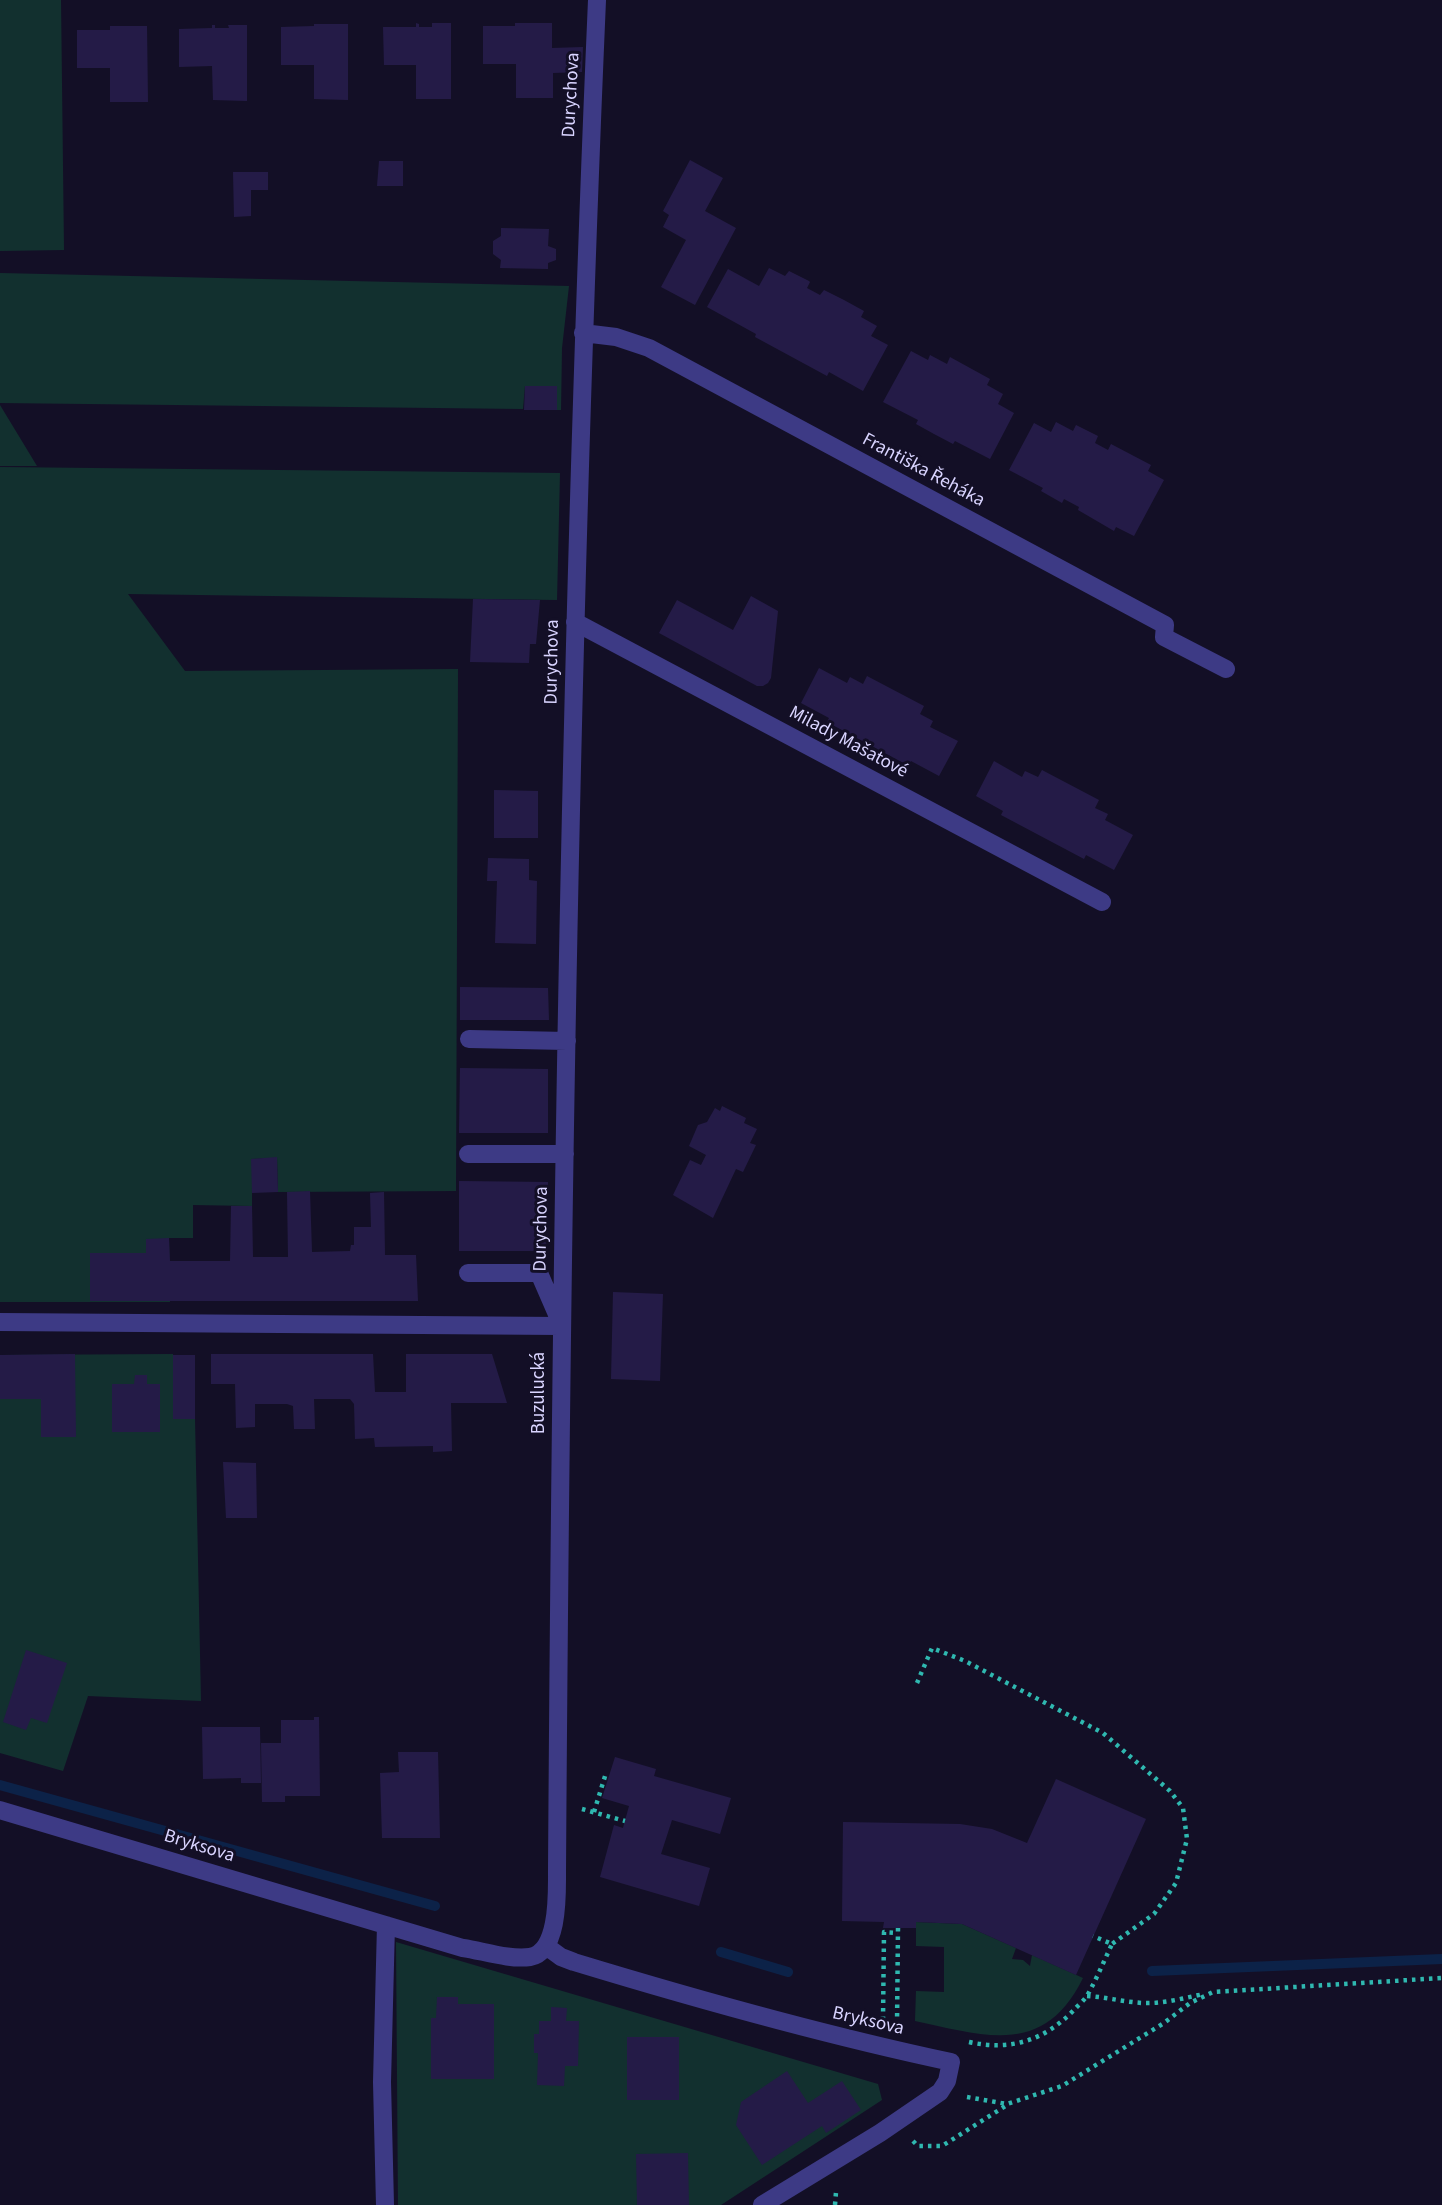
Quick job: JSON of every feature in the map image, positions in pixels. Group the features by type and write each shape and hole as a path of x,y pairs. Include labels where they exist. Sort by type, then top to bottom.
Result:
{"street":[{"name":"Durychova","path":"561,1326 575,622 583,333 597,0"},
{"name":"Františka Řeháka","path":"583,333 616,337 649,348 1165,625 1164,637 1226,669"},
{"name":"Milady Mašatové","path":"575,622 1102,902"},
{"path":"469,1040 567,1041"},
{"path":"468,1154 565,1154"},
{"path":"468,1273 539,1273 561,1326"},
{"name":"Buzulucká","path":"0,1322 561,1326 558,1804 555,1911 552,1933 546,1946"},
{"name":"Bryksova","path":"0,1810 463,1948 518,1956 537,1954 546,1946 561,1957 574,1962 715,2005 849,2040 951,2062 947,2081 940,2092"},
{"path":"385,2205 382,2082 386,1925"},
{"path":"762,2205 899,2121 940,2092"}],"path":[{"path":"916,1683 932,1648 965,1661 1103,1733 1170,1791 1183,1808 1186,1839 1176,1883 1154,1914 1112,1944 1087,1996 1067,2017 1043,2036 999,2045 962,2040"},
{"path":"594,1812 606,1773"},
{"path":"558,1804 625,1821"},
{"path":"897,2025 898,1930 884,1932 883,2019 888,2024 905,2027"},
{"path":"1093,1936 1112,1944"},
{"path":"1087,1996 1113,1997 1143,2003 1213,1992 1442,1979"},
{"path":"899,2121 903,2133 918,2146 942,2146 1007,2104 1062,2087 1164,2023 1190,2003 1213,1992"},
{"path":"940,2092 1007,2104"}],"green space":[{"path":"0,0 61,0 64,250 0,251"},
{"path":"0,273 569,286 562,348 561,410 557,410 556,386 525,386 523,409 0,403"},
{"path":"0,405 37,466 0,466"},
{"path":"0,467 560,473 557,600 128,594 185,671 458,669 456,1191 278,1192 277,1158 252,1159 252,1206 193,1205 193,1238 169,1238 170,1302 0,1302"},
{"path":"173,1354 174,1419 195,1419 201,1701 88,1696 63,1771 0,1753 0,1355"},
{"path":"916,1922 962,1924 1016,1948 1012,1959 1023,1960 1030,1966 1032,1955 1083,1978 1067,2003 1050,2020 1031,2030 1011,2035 989,2035 915,2021 916,1991 944,1992 944,1947 916,1946"},
{"path":"396,1942 878,2084 882,2100 721,2205 398,2205"}],"building":[{"path":"416,23 419,27 432,27 432,23 451,23 451,99 416,99 416,65 384,65 383,27 416,27"},
{"path":"515,23 552,23 552,48 583,47 582,72 553,73 553,98 516,98 516,64 483,64 483,26 515,26"},
{"path":"348,24 348,100 314,99 314,65 281,65 281,27"},
{"path":"212,25 215,25 215,28 229,28 228,25 247,25 247,101 213,100 212,66 179,67 179,29 212,28"},
{"path":"110,26 147,26 148,102 110,102 110,68 77,68 77,30 110,30"},
{"path":"690,160 723,178 705,211 736,228 695,305 661,287 686,240 663,227 669,215 663,211"},
{"path":"379,161 403,161 403,186 377,186"},
{"path":"233,172 268,172 268,190 251,190 251,216 234,217"},
{"path":"501,228 549,229 548,246 556,249 556,260 548,263 548,269 500,268 501,260 493,254 493,241 501,236"},
{"path":"769,268 785,276 789,271 809,281 807,288 820,295 824,290 844,300 864,311 861,317 877,326 871,336 888,345 863,391 829,372 827,376 707,307 728,269 759,286"},
{"path":"911,351 928,360 930,355 947,364 950,357 990,379 987,385 1003,394 998,404 1014,413 990,459 955,441 953,444 934,434 916,424 918,420 883,402"},
{"path":"525,386 557,386 557,410 524,410"},
{"path":"1056,422 1073,431 1076,425 1098,436 1095,443 1108,450 1111,444 1151,465 1148,471 1164,480 1134,536 1116,527 1114,531 1078,510 1079,507 1064,499 1062,503 1041,491 1043,488 1009,470 1034,423 1051,432"},
{"path":"751,596 778,611 771,678 763,686 757,686 659,633 677,600 733,630"},
{"path":"473,599 540,600 536,644 530,644 529,663 470,662"},
{"path":"819,668 847,683 850,677 863,684 867,676 924,706 920,714 933,721 930,727 958,741 939,776 911,761 909,766 827,722 829,718 801,703"},
{"path":"994,761 1022,777 1025,771 1038,777 1042,770 1099,800 1095,808 1108,814 1105,820 1133,835 1114,870 1086,855 1084,859 1001,815 1003,811 976,796"},
{"path":"494,790 538,791 538,838 494,838"},
{"path":"488,858 529,859 529,880 537,881 536,944 495,943 497,881 487,881"},
{"path":"460,987 548,988 549,1020 460,1020"},
{"path":"460,1068 548,1069 548,1133 459,1133"},
{"path":"722,1106 746,1118 744,1123 757,1129 750,1143 756,1145 743,1172 736,1169 713,1218 673,1195 690,1160 701,1165 706,1155 689,1146 698,1125 707,1122 715,1108 720,1111"},
{"path":"277,1157 278,1192 252,1193 251,1159"},
{"path":"459,1181 548,1182 547,1251 459,1251"},
{"path":"310,1191 312,1252 350,1251 351,1245 354,1245 354,1227 371,1227 370,1193 384,1192 385,1255 416,1255 418,1301 90,1301 90,1253 146,1253 146,1239 169,1238 170,1261 230,1261 231,1206 252,1206 253,1257 288,1257 287,1192"},
{"path":"613,1292 663,1294 660,1381 611,1379"},
{"path":"75,1354 76,1437 41,1437 41,1399 0,1399 0,1355"},
{"path":"211,1354 373,1354 375,1392 406,1392 406,1354 492,1354 507,1403 451,1403 452,1451 433,1452 433,1446 375,1447 374,1438 355,1439 354,1404 350,1399 314,1399 315,1429 294,1429 293,1406 287,1404 255,1404 255,1427 236,1428 235,1384 211,1384"},
{"path":"173,1355 195,1355 195,1419 173,1419"},
{"path":"135,1375 147,1375 147,1384 160,1384 160,1432 112,1432 112,1384 134,1384"},
{"path":"223,1462 256,1463 257,1518 226,1518"},
{"path":"26,1650 67,1663 47,1723 31,1718 26,1730 3,1722"},
{"path":"314,1717 319,1717 320,1796 285,1796 285,1802 262,1802 261,1743 281,1743 281,1720 314,1720"},
{"path":"202,1727 260,1727 261,1783 241,1783 241,1778 203,1779"},
{"path":"398,1752 438,1752 440,1838 382,1838 380,1773 399,1772"},
{"path":"615,1757 656,1769 654,1776 731,1798 720,1834 672,1820 661,1854 710,1868 699,1906 600,1877 614,1825 623,1828 629,1806 602,1798"},
{"path":"1056,1779 1146,1819 1076,1975 962,1924 916,1922 916,1928 883,1928 884,1922 842,1921 843,1822 960,1824 992,1829 1027,1843"},
{"path":"437,1997 458,1997 458,2004 494,2004 494,2079 431,2079 431,2018 436,2018"},
{"path":"551,2007 567,2008 566,2021 579,2021 578,2066 565,2066 564,2086 537,2085 538,2053 534,2053 534,2034 539,2034 539,2021 551,2021"},
{"path":"627,2037 679,2037 679,2100 627,2100"},
{"path":"787,2071 808,2103 842,2081 861,2110 826,2133 822,2126 762,2165 736,2125 741,2102"},
{"path":"688,2153 689,2205 637,2205 636,2154"}],"waterway":[{"path":"0,1785 435,1906"},
{"path":"721,1952 788,1972"},
{"path":"1152,1971 1442,1959"}]}
